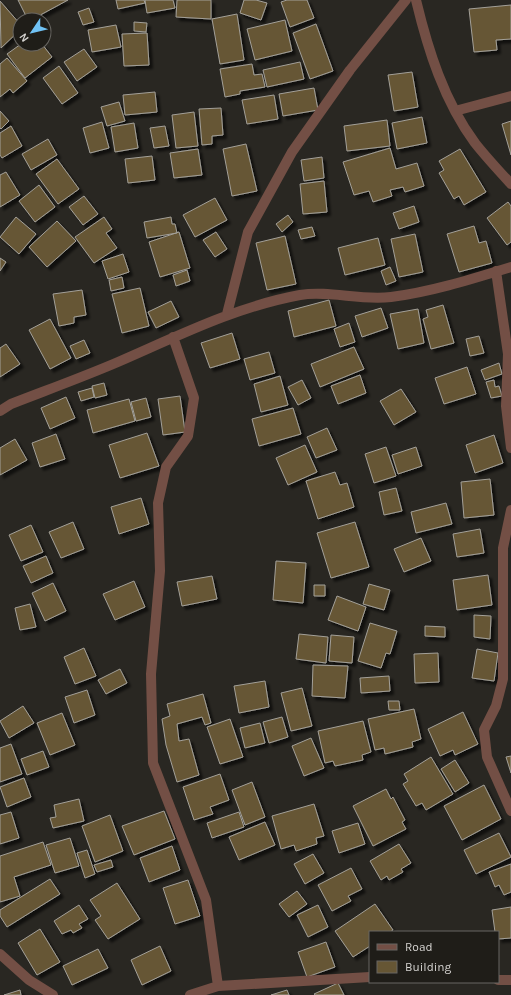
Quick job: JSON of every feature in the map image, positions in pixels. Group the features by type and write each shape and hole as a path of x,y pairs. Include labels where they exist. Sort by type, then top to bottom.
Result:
{"street":[{"path":"227,314 248,232 292,152 350,70 406,0"},
{"path":"416,0 424,35 436,71 455,111 475,142 511,184"},
{"path":"455,111 511,96"},
{"path":"0,411 11,404 117,362 227,314 301,295 330,294 359,298 390,297 449,285 511,267"},
{"path":"496,271 508,354 506,406 511,448"},
{"path":"173,337 194,398 188,436 166,467 158,503 160,571 151,674 153,763 206,900 218,986"},
{"path":"511,510 503,548 503,679 496,706 484,730 487,757 511,811"},
{"path":"0,954 28,980 53,995"},
{"path":"190,995 218,986 369,977"},
{"path":"499,980 511,980"}],"building":[{"path":"18,0 68,0 46,12 24,12"},
{"path":"116,0 144,0 145,3 118,9"},
{"path":"145,0 173,0 175,8 147,13"},
{"path":"177,0 211,0 211,19 176,17"},
{"path":"244,0 256,0 267,3 261,20 240,13"},
{"path":"287,0 307,0 314,18 290,27 281,2"},
{"path":"0,1 12,15 12,38 1,48"},
{"path":"511,5 511,39 496,40 497,50 474,52 469,9"},
{"path":"89,8 94,22 83,25 78,12"},
{"path":"237,14 244,60 220,64 212,19"},
{"path":"285,20 292,51 255,60 247,29"},
{"path":"134,22 147,23 146,32 134,31"},
{"path":"316,24 333,71 310,79 293,33"},
{"path":"116,25 121,47 92,52 88,30"},
{"path":"147,33 149,65 124,66 122,34"},
{"path":"84,49 97,67 77,81 64,62"},
{"path":"12,50 12,52 48,52 52,57 25,78 7,54"},
{"path":"7,58 27,81 13,93 10,89 0,97 0,64"},
{"path":"300,62 304,79 267,87 263,70"},
{"path":"252,64 254,75 262,74 265,87 240,91 240,94 225,97 220,69"},
{"path":"59,66 78,93 62,104 43,78"},
{"path":"412,72 418,107 394,111 388,75"},
{"path":"314,88 318,110 283,116 279,94"},
{"path":"155,92 157,112 125,115 123,95"},
{"path":"274,95 278,119 247,124 242,100"},
{"path":"119,102 125,121 107,126 101,107"},
{"path":"221,108 223,135 212,136 212,144 202,145 199,109"},
{"path":"0,111 9,121 1,129 0,128"},
{"path":"194,112 198,146 176,148 172,115"},
{"path":"422,117 427,143 397,149 392,123"},
{"path":"387,120 390,146 347,151 344,126"},
{"path":"511,121 511,155 502,124"},
{"path":"102,122 109,148 90,153 83,128"},
{"path":"134,123 138,148 115,152 111,127"},
{"path":"11,126 22,146 2,158 0,155 0,133"},
{"path":"165,126 169,146 154,148 150,128"},
{"path":"48,139 57,155 31,170 22,154"},
{"path":"246,144 257,191 232,196 223,149"},
{"path":"390,148 396,169 417,163 424,186 405,192 403,187 390,190 392,196 373,202 369,191 354,195 343,162"},
{"path":"198,149 202,175 174,178 170,153"},
{"path":"460,149 486,192 464,205 459,196 454,199 439,173 444,170 439,161"},
{"path":"152,156 155,180 128,183 125,159"},
{"path":"322,157 324,178 304,181 301,160"},
{"path":"57,159 79,189 58,204 36,174"},
{"path":"6,172 20,195 0,207 0,175"},
{"path":"324,181 327,212 303,214 300,184"},
{"path":"39,185 55,207 35,222 19,201"},
{"path":"84,196 98,214 83,225 69,207"},
{"path":"215,198 227,220 195,237 183,215"},
{"path":"508,202 511,206 511,242 507,245 487,218"},
{"path":"414,206 419,222 399,229 393,213"},
{"path":"288,215 293,222 282,232 276,224"},
{"path":"16,217 36,234 19,254 0,237"},
{"path":"104,217 112,229 106,233 117,248 94,263 75,237"},
{"path":"171,217 172,224 175,224 177,233 147,238 144,222"},
{"path":"57,221 76,241 47,267 29,247"},
{"path":"474,226 479,243 486,241 492,263 459,272 447,234"},
{"path":"312,227 315,236 301,239 298,230"},
{"path":"179,232 190,268 160,277 149,242"},
{"path":"216,232 227,249 215,257 203,240"},
{"path":"415,234 423,272 399,277 391,239"},
{"path":"285,236 296,284 267,290 256,243"},
{"path":"378,238 385,265 345,275 338,248"},
{"path":"123,254 129,272 108,279 102,261"},
{"path":"0,258 6,262 0,271"},
{"path":"390,267 396,281 386,285 381,271"},
{"path":"187,270 190,281 176,286 173,275"},
{"path":"122,277 124,288 111,291 109,280"},
{"path":"140,288 149,326 122,333 112,294"},
{"path":"82,290 86,315 74,317 74,323 59,326 53,294"},
{"path":"329,300 336,326 294,337 288,311"},
{"path":"171,301 179,317 156,328 148,312"},
{"path":"443,305 454,343 431,349 423,319 428,317 426,310"},
{"path":"381,308 388,328 362,337 355,316"},
{"path":"418,309 424,343 398,349 390,314"},
{"path":"50,319 71,358 50,369 29,330"},
{"path":"349,323 355,342 340,347 334,329"},
{"path":"232,333 240,359 210,368 201,343"},
{"path":"479,336 484,353 470,356 466,339"},
{"path":"84,340 90,353 76,359 70,346"},
{"path":"6,344 20,364 0,377 0,348"},
{"path":"354,347 364,369 320,387 311,364"},
{"path":"269,352 275,373 250,380 244,359"},
{"path":"499,363 502,374 485,380 481,370"},
{"path":"467,367 476,394 444,404 435,378"},
{"path":"360,375 366,393 338,404 331,386"},
{"path":"280,376 288,405 261,412 254,384"},
{"path":"302,380 311,398 298,405 288,387"},
{"path":"494,380 495,387 499,386 502,396 491,398 486,382"},
{"path":"104,383 107,395 95,398 92,386"},
{"path":"92,388 94,397 81,401 78,392"},
{"path":"401,389 416,412 394,425 380,401"},
{"path":"180,396 185,432 163,435 158,399"},
{"path":"66,397 75,418 50,429 41,408"},
{"path":"146,398 151,417 136,421 131,402"},
{"path":"129,399 135,421 93,433 87,410"},
{"path":"293,408 301,434 259,446 252,419"},
{"path":"327,428 337,450 316,458 307,437"},
{"path":"147,433 159,466 120,478 109,445"},
{"path":"56,434 65,459 40,467 32,443"},
{"path":"494,435 503,463 475,473 466,445"},
{"path":"15,439 27,460 0,475 0,448"},
{"path":"305,445 317,472 288,485 276,458"},
{"path":"386,447 396,476 374,483 365,454"},
{"path":"416,447 422,466 398,474 392,455"},
{"path":"335,472 340,485 347,483 354,507 318,519 306,481"},
{"path":"490,479 494,515 464,518 461,482"},
{"path":"396,488 402,511 384,515 379,492"},
{"path":"141,498 149,524 119,534 111,507"},
{"path":"446,503 452,524 416,533 411,512"},
{"path":"73,522 84,549 61,558 49,532"},
{"path":"355,522 369,567 331,578 317,533"},
{"path":"31,525 43,552 21,561 9,535"},
{"path":"480,529 484,553 457,557 453,534"},
{"path":"421,538 431,561 404,572 394,549"},
{"path":"46,556 53,573 31,583 23,566"},
{"path":"276,561 306,563 303,603 273,600"},
{"path":"488,575 492,605 457,610 453,580"},
{"path":"212,576 217,599 182,606 177,582"},
{"path":"134,581 145,607 115,620 103,594"},
{"path":"53,583 66,611 45,621 32,593"},
{"path":"369,584 390,590 384,610 363,604"},
{"path":"314,585 325,585 325,596 314,596"},
{"path":"337,596 366,607 358,631 328,620"},
{"path":"30,604 36,627 20,630 15,608"},
{"path":"474,615 491,616 490,639 474,637"},
{"path":"370,623 397,631 390,654 386,653 381,668 358,661"},
{"path":"425,626 445,627 445,637 425,636"},
{"path":"299,634 328,637 326,663 296,659"},
{"path":"331,635 354,637 352,663 329,661"},
{"path":"84,648 96,676 75,684 64,657"},
{"path":"477,649 498,653 494,681 472,678"},
{"path":"438,653 439,682 415,683 414,654"},
{"path":"313,665 348,666 345,698 312,696"},
{"path":"120,669 127,683 106,694 98,680"},
{"path":"389,676 390,691 361,693 360,678"},
{"path":"265,681 269,707 239,713 234,686"},
{"path":"302,688 312,726 291,731 281,693"},
{"path":"87,690 95,715 74,723 65,697"},
{"path":"203,694 211,723 205,725 202,717 177,724 179,741 189,739 199,775 177,782 166,745 162,719 170,716 167,704"},
{"path":"388,701 399,701 400,710 389,710"},
{"path":"23,706 34,723 9,738 0,721"},
{"path":"414,709 421,739 412,742 413,747 385,754 384,748 375,750 368,719"},
{"path":"463,712 478,744 455,755 453,750 440,756 428,729"},
{"path":"62,713 75,745 50,755 37,723"},
{"path":"282,717 288,737 269,743 263,722"},
{"path":"230,719 243,757 220,764 207,727"},
{"path":"363,721 371,752 362,755 363,760 335,766 333,761 325,763 318,731"},
{"path":"260,723 265,743 245,748 240,728"},
{"path":"311,738 324,768 304,776 292,746"},
{"path":"11,744 22,774 0,782 0,748"},
{"path":"43,751 49,767 27,775 21,759"},
{"path":"511,756 511,773 506,757"},
{"path":"431,757 453,794 426,810 422,803 416,806 403,784 408,781 404,774"},
{"path":"455,760 469,783 455,792 441,769"},
{"path":"220,774 229,800 210,807 213,814 194,820 183,787"},
{"path":"24,778 31,797 7,807 0,787"},
{"path":"252,782 265,817 245,825 232,790"},
{"path":"484,785 501,819 462,840 444,806"},
{"path":"386,789 391,799 393,797 405,820 402,822 406,829 373,846 353,806"},
{"path":"79,799 84,821 53,828 50,818 56,817 54,805"},
{"path":"314,804 324,836 316,838 317,844 296,851 294,845 281,849 272,816"},
{"path":"164,811 175,839 134,855 122,826"},
{"path":"11,812 19,838 0,844 0,815"},
{"path":"239,812 244,827 212,838 207,823"},
{"path":"110,815 123,851 95,862 82,826"},
{"path":"265,822 275,845 239,860 229,837"},
{"path":"358,823 365,844 339,853 332,831"},
{"path":"499,833 511,857 476,874 464,850"},
{"path":"70,838 79,866 55,873 46,845"},
{"path":"43,842 51,865 14,877 20,896 0,902 0,856"},
{"path":"399,844 411,863 401,869 403,872 389,880 387,876 381,880 370,861"},
{"path":"172,846 180,870 149,882 140,858"},
{"path":"87,850 95,874 85,878 77,853"},
{"path":"313,854 324,873 305,884 294,864"},
{"path":"111,860 113,867 97,872 94,865"},
{"path":"511,864 511,892 504,895 499,885 495,887 489,872"},
{"path":"351,868 362,889 348,896 351,901 332,911 318,885"},
{"path":"50,879 60,894 7,927 0,916 0,910"},
{"path":"188,880 200,916 175,924 163,888"},
{"path":"117,883 140,919 108,939 95,920 101,916 90,900"},
{"path":"297,891 307,904 289,917 279,904"},
{"path":"375,904 393,930 369,931 369,947 353,957 335,931"},
{"path":"79,905 88,919 79,924 82,928 73,933 71,930 62,934 54,921"},
{"path":"318,905 328,927 308,937 297,915"},
{"path":"511,907 511,938 499,939 499,931 495,931 492,910"},
{"path":"40,929 60,962 37,975 18,943"},
{"path":"326,942 335,967 307,977 298,952"},
{"path":"160,946 171,971 142,985 131,960"},
{"path":"98,949 108,968 72,985 63,966"},
{"path":"338,983 344,995 314,994"},
{"path":"20,990 21,995 4,995"},
{"path":"287,990 289,995 271,995"}]}
